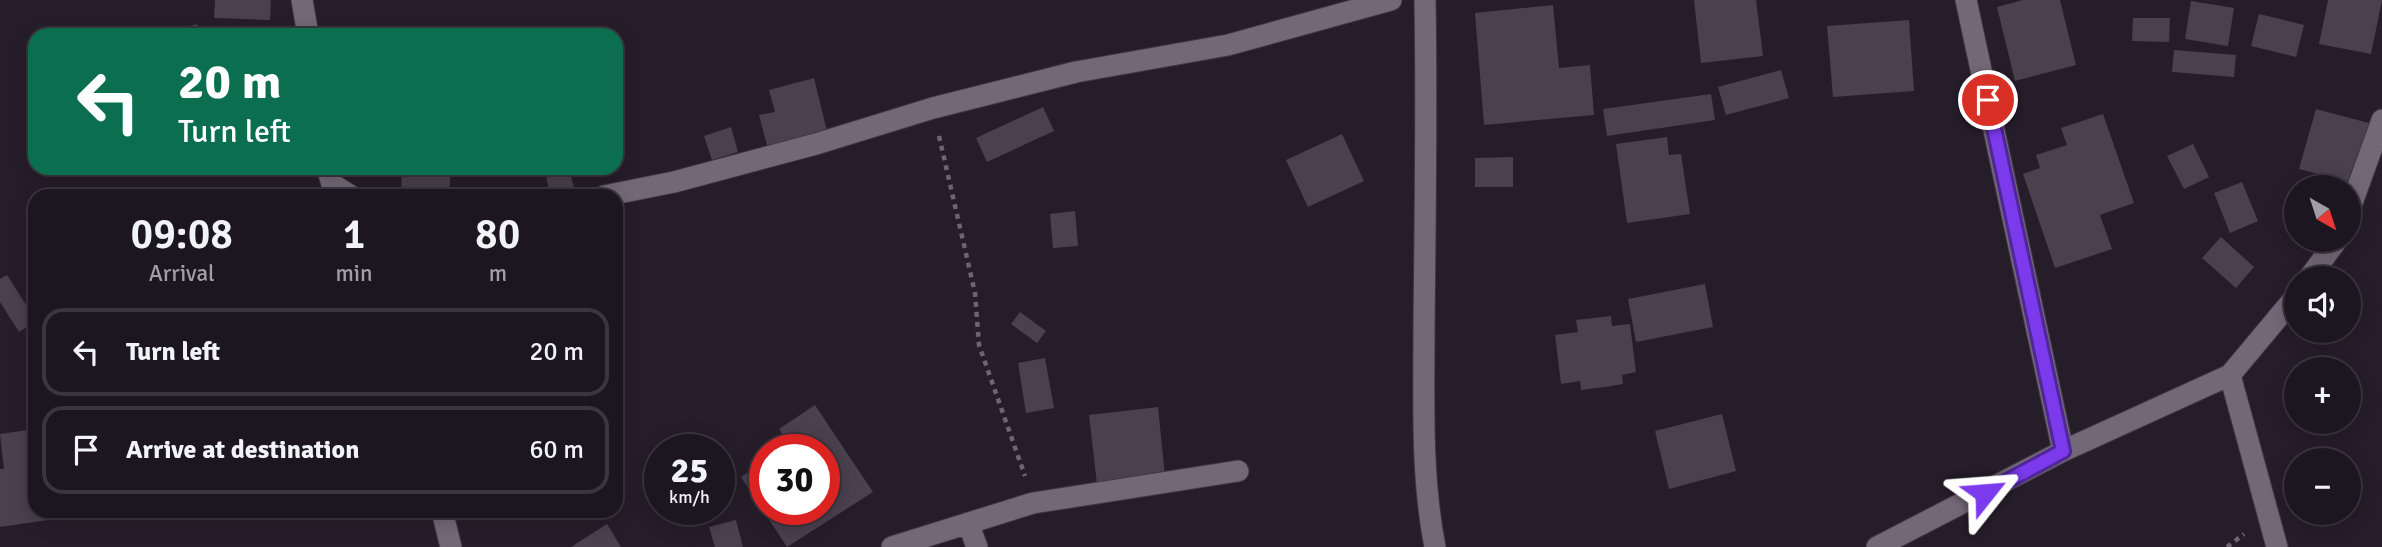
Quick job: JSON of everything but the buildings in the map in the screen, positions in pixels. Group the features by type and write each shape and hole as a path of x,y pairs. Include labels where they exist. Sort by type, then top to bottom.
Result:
{"street":[{"path":"302,0 307,28"},
{"path":"623,192 674,182 804,148 933,108 1076,72 1228,45 1391,0"},
{"path":"1424,0 1424,412 1430,520 1435,547"},
{"path":"1966,0 2063,451"},
{"path":"2361,178 2382,120"},
{"path":"329,175 332,184 340,189"},
{"path":"1877,547 2063,451 2230,375 2284,310"},
{"path":"2230,375 2277,547"},
{"path":"892,547 1032,503 1238,471"},
{"path":"444,518 452,547"},
{"path":"968,523 977,547"}],"path":[{"path":"933,108 975,293 979,345 1020,456 1032,503"}],"route":[{"path":"1985,493 2063,451 1988,100"}]}
